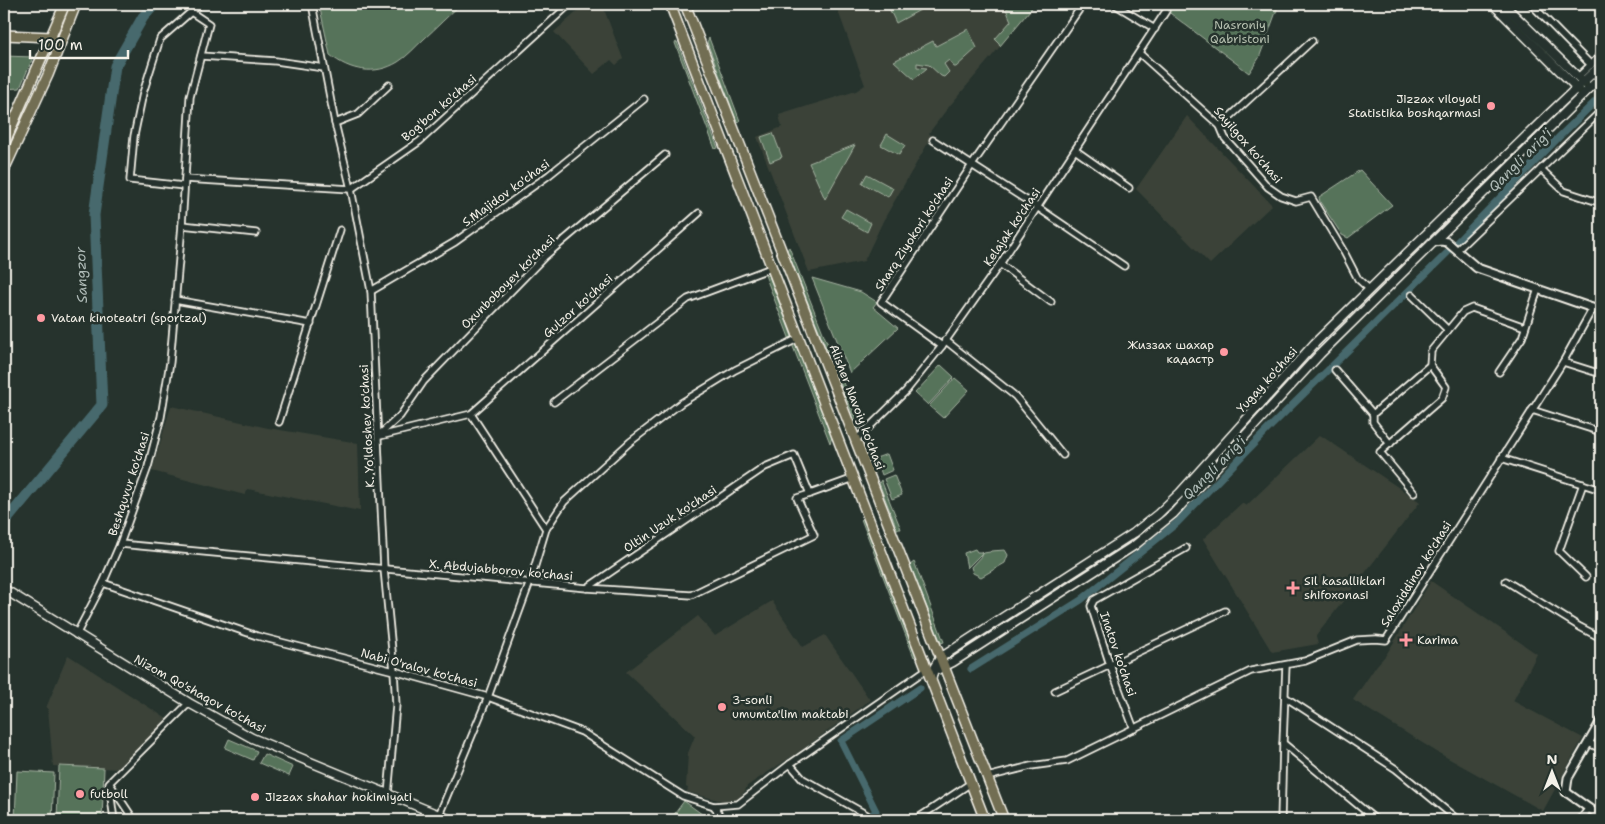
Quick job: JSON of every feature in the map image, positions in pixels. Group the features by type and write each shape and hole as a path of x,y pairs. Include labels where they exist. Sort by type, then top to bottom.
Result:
{"main road":[{"path":"4,144 65,4"},
{"path":"4,170 48,75 76,4"},
{"name":"Alisher Navoiy ko'chasi","path":"670,4 922,656 936,665 987,777 1004,820"},
{"name":"Alisher Navoiy ko'chasi","path":"685,4 856,440 936,665 971,783 985,820"},
{"path":"1493,4 1580,82"},
{"path":"1503,4 1587,91"},
{"path":"4,35 52,37"},
{"name":"Yugay ko'chasi","path":"936,665 1134,533 1158,514 1180,493 1315,343 1580,82 1601,65"},
{"name":"Yugay ko'chasi","path":"936,665 1120,555 1150,534 1173,514 1320,354 1601,78"},
{"path":"755,225 770,220"},
{"name":"Nizom Qo'shaqov ko'chasi","path":"4,589 189,703 252,738 451,820"}],"street":[{"path":"200,4 160,39 143,93 134,136 130,180 351,189"},
{"name":"K. Yo'ldoshev ko'chasi","path":"312,4 371,291 384,569 396,704 388,795"},
{"name":"Bog'bon ko'chasi","path":"351,189 420,141 570,4"},
{"name":"Sharq Ziyokori ko'chasi","path":"943,343 881,302 972,165 1083,4"},
{"path":"1114,4 1155,30"},
{"path":"1531,4 1591,65"},
{"name":"Kelajak ko'chasi","path":"856,440 906,391 943,343 1000,264 1166,11"},
{"name":"Beshquvur ko'chasi","path":"76,635 103,583 120,544 148,467 160,417 170,362 182,225 190,97 208,24 191,12"},
{"path":"1220,126 1312,41"},
{"name":"Sayilgox ko'chasi","path":"1139,54 1220,126 1225,138 1268,187 1281,196 1296,200 1311,197 1358,279 1369,289"},
{"path":"1580,82 1591,65 1601,55"},
{"path":"201,56 276,61 324,68"},
{"path":"335,123 358,114 389,85"},
{"name":"S.Majidov ko'chasi","path":"371,291 455,242 550,175 644,99"},
{"path":"1458,250 1601,111"},
{"path":"933,140 1124,266"},
{"path":"1075,150 1129,188"},
{"name":"Oxunboboyev ko'chasi","path":"378,436 400,416 424,381 544,256 665,155"},
{"path":"1541,169 1564,191 1601,203"},
{"name":"Gulzor ko'chasi","path":"378,436 471,414 699,213"},
{"path":"182,225 256,233"},
{"path":"1447,242 1448,229"},
{"path":"280,422 340,230"},
{"path":"1434,242 1447,242 1477,268 1601,311"},
{"path":"1000,264 1051,302"},
{"path":"554,402 688,299 771,268"},
{"path":"1499,372 1522,338 1538,289"},
{"path":"1412,295 1448,330"},
{"path":"175,300 311,324"},
{"path":"1414,493 1380,452 1442,398 1446,387 1430,365 1431,351 1463,312 1472,308 1525,327"},
{"name":"Saloxiddinov ko'chasi","path":"987,777 1031,766 1068,762 1251,671 1305,662 1357,640 1376,638 1386,640 1563,362 1593,308"},
{"path":"439,815 488,697 530,582 546,529 564,502 630,442 681,403 735,370 799,338"},
{"path":"943,343 1015,396 1063,455"},
{"path":"1563,362 1601,374"},
{"path":"1373,414 1430,365"},
{"path":"1336,370 1373,414 1373,422 1390,444"},
{"path":"1532,410 1601,432"},
{"path":"471,414 546,529"},
{"name":"Oltin Uzuk ko'chasi","path":"587,588 765,467 794,455 810,494"},
{"path":"1501,458 1601,490"},
{"path":"810,494 854,478"},
{"path":"1583,484 1559,551 1586,577"},
{"name":"X. Abdujabborov ko'chasi","path":"120,544 587,588 691,595 814,535 797,498 810,494"},
{"name":"Inatov ko'chasi","path":"1134,729 1110,665 1091,606 1094,600 1186,548"},
{"path":"1506,581 1601,638"},
{"name":"Nabi O'ralov ko'chasi","path":"103,583 257,636 488,697 582,732 682,796 714,806"},
{"path":"1055,691 1225,611"},
{"path":"722,820 714,806 738,804 790,764 936,665"},
{"path":"1281,820 1286,665"},
{"path":"1285,697 1396,769 1458,820"},
{"path":"109,782 189,703"},
{"path":"1601,721 1568,778 1566,792 1601,816"},
{"path":"1283,743 1376,820"},
{"path":"1589,743 1601,749"},
{"path":"790,764 803,779 867,815"},
{"path":"109,782 114,820"},
{"path":"109,782 134,820"},
{"path":"914,820 971,783"},
{"path":"1580,820 1590,808"},
{"path":"421,820 426,810"}],"shaded area":[{"path":"586,4 602,4 623,59 616,65 611,60 594,74 554,32"},
{"path":"841,4 1036,4 929,133 932,136 883,221 864,261 809,272 757,137 782,127 779,115 856,91 865,85 837,8"},
{"path":"1187,116 1272,205 1210,264 1136,189"},
{"path":"171,406 268,428 358,443 360,511 248,489 245,495 152,471"},
{"name":"Sil kasalliklari shifoxonasi","path":"1320,435 1420,502 1316,636 1318,644 1272,652 1203,539 1242,503 1246,506"},
{"path":"1431,581 1537,654 1513,701 1583,738 1543,811 1437,752 1353,700 1386,655"},
{"name":"3-sonli umumta'lim maktabi","path":"772,601 803,647 825,635 870,700 803,749 747,786 737,800 730,799 730,803 687,792 688,753 695,736 626,672 698,616 715,636"},
{"path":"68,655 167,719 120,769 53,766 48,708 46,708"}],"green space":[{"path":"319,4 461,4 402,60 380,69 363,70 346,65 330,55"},
{"path":"887,4 917,4 920,10 896,23"},
{"path":"1018,4 1035,4 1000,46 995,39 1011,21 1006,9"},
{"name":"Nasroniy Qabristoni","path":"1158,4 1279,4 1259,58 1249,73"},
{"path":"968,29 977,48 956,67 949,60 944,64 949,72 944,77 929,65 917,63 917,67 927,68 914,79 894,61 933,41 936,46"},
{"path":"709,38 740,121 737,122 707,42"},
{"path":"677,42 718,148 715,149 675,43"},
{"path":"4,56 33,57 20,88 4,89"},
{"path":"773,133 782,157 770,162 761,137"},
{"path":"887,134 905,145 899,155 881,145"},
{"path":"855,145 825,199 809,163"},
{"path":"1360,170 1392,205 1348,238 1342,235 1320,202 1319,197"},
{"path":"867,174 893,188 888,197 862,183"},
{"path":"846,209 871,223 867,232 841,217"},
{"path":"789,247 861,428 858,428 787,250"},
{"path":"765,275 769,276 793,339 790,340"},
{"path":"812,278 861,292 877,302 873,307 898,328 850,373"},
{"path":"795,342 832,437 830,443 792,344"},
{"path":"941,365 954,377 928,405 915,393"},
{"path":"955,378 969,390 943,418 929,406"},
{"path":"887,454 893,470 882,475 876,458"},
{"path":"894,475 902,495 892,499 884,479"},
{"path":"881,480 901,529 897,529 879,483"},
{"path":"861,519 865,520 917,655 914,657"},
{"path":"975,549 977,552 983,552 967,568 964,553"},
{"path":"1005,550 1008,555 1005,563 981,577 973,573 971,567 984,553"},
{"path":"914,562 944,642 941,643 910,565"},
{"path":"229,739 257,751 253,760 225,748"},
{"path":"264,754 293,767 289,776 259,763"},
{"name":"futboll","path":"59,766 104,768 102,820 57,820"},
{"path":"17,771 54,773 52,820 15,820"},
{"path":"684,801 710,820 670,820"}],"waterway":[{"name":"Sangzor","path":"4,523 102,405 94,215 115,66 143,17 155,4"},
{"name":"Qangli arig'i","path":"1457,242 1601,96"},
{"name":"Qangli arig'i","path":"971,669 1081,600 1177,523 1270,427 1447,253"},
{"name":"Qangli arig'i","path":"866,820 876,811 841,741 920,688"}],"place":[{"name":"Jizzax viloyati Statistika boshqarmasi","path":"1491,106"},
{"name":"Vatan kinoteatri (sportzal)","path":"41,318"},
{"name":"Жиззах шахар кадастр","path":"1224,352"},
{"name":"Sil kasalliklari shifoxonasi","path":"1293,588"},
{"name":"Karima","path":"1406,640"},
{"name":"3-sonli umumta'lim maktabi","path":"722,707"},
{"name":"futboll","path":"80,794"},
{"name":"Jizzax shahar hokimiyati","path":"255,797"}]}
